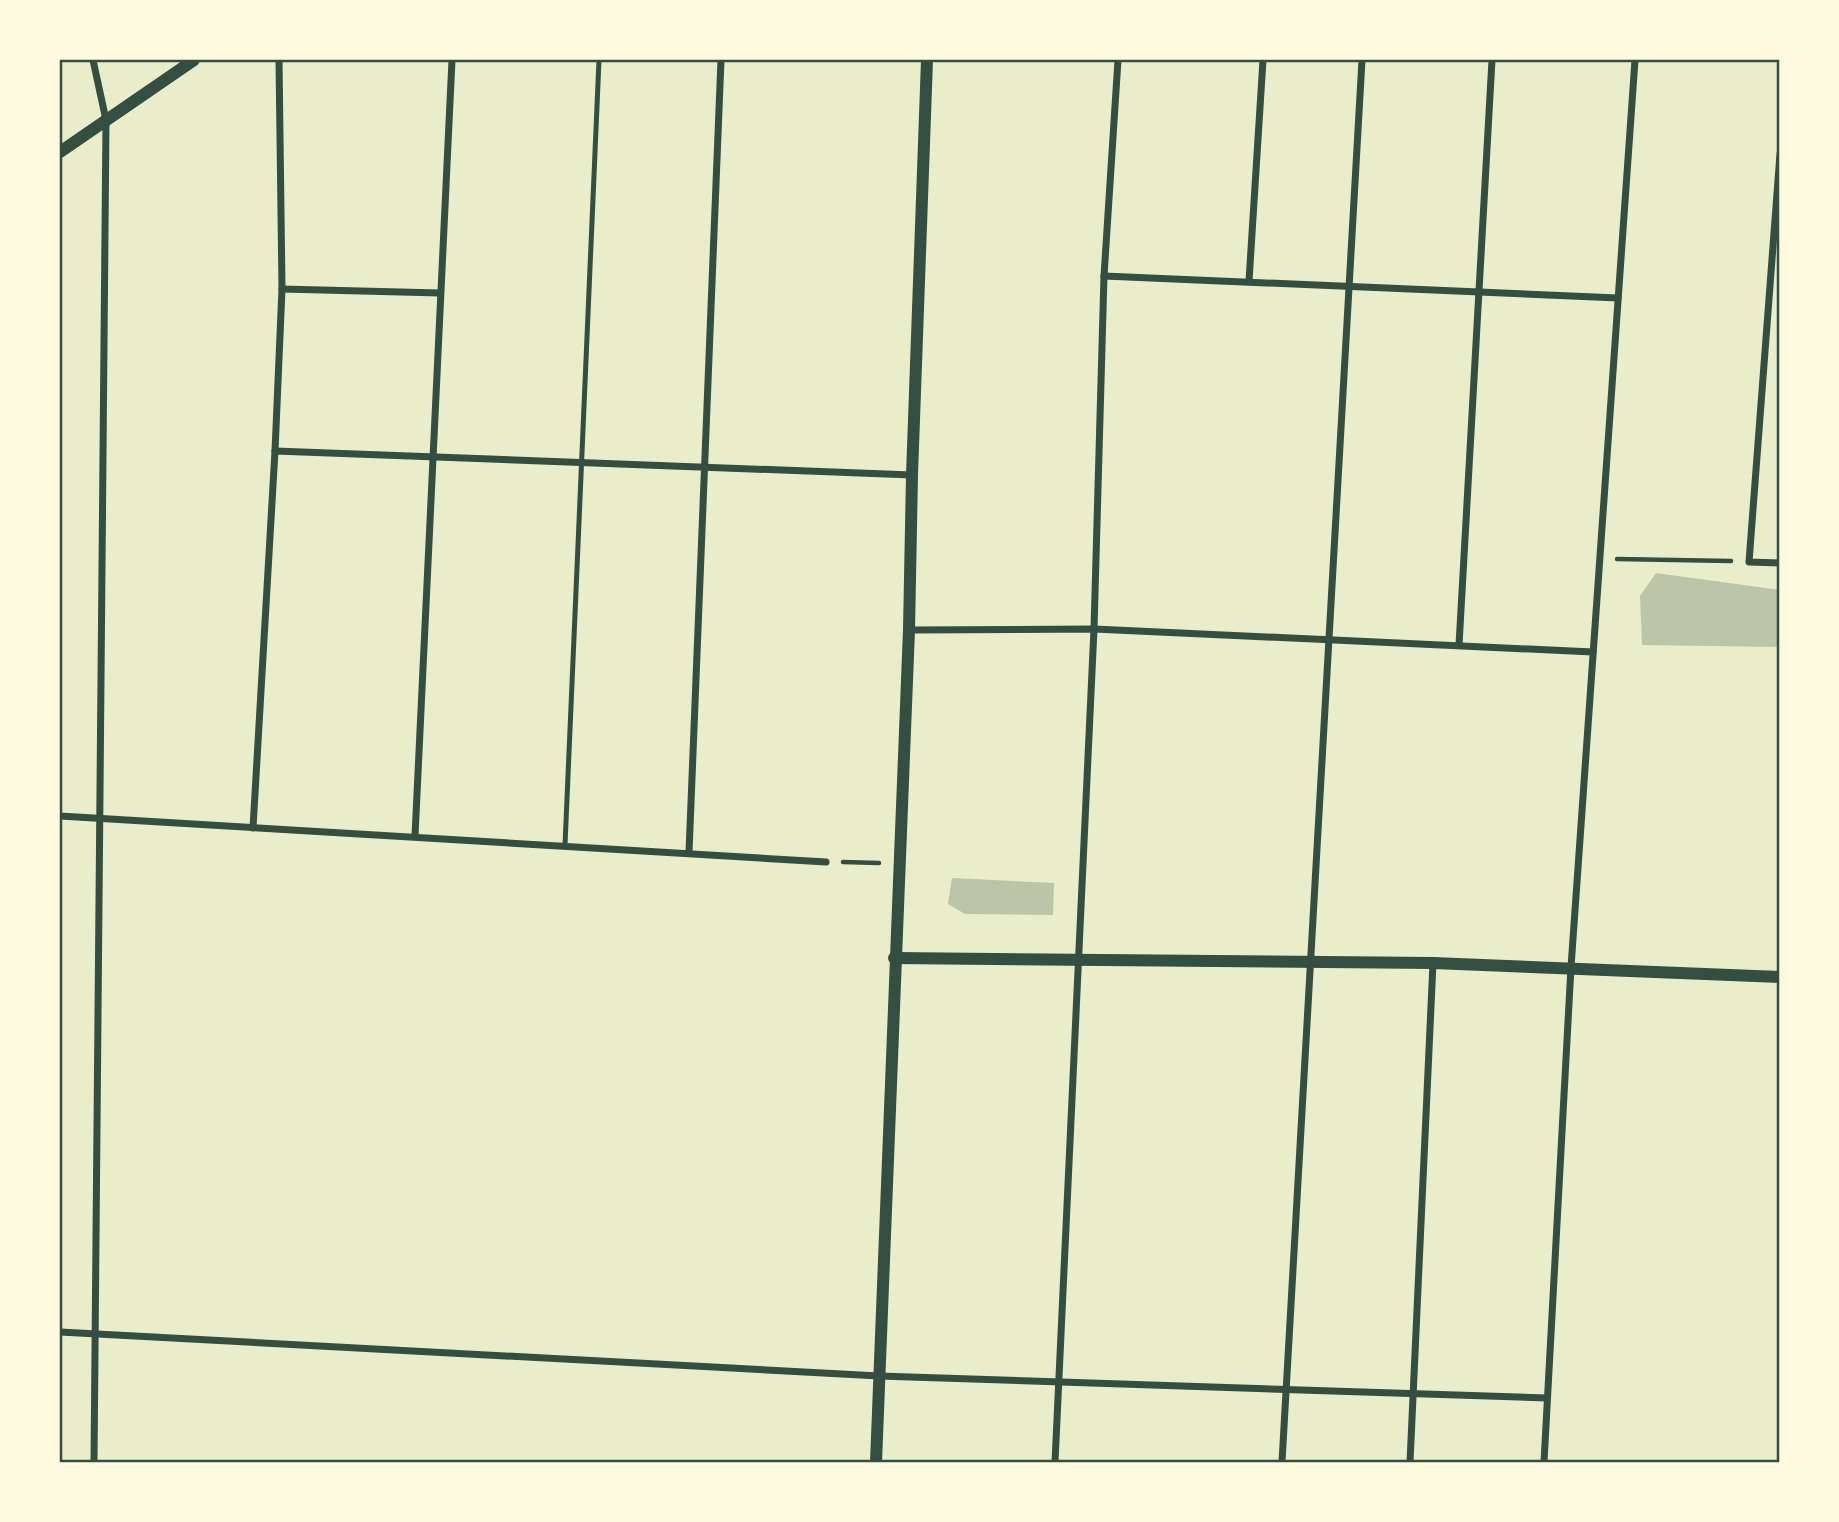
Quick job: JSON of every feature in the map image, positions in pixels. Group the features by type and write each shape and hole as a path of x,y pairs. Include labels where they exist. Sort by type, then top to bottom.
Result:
{"street":[{"path":"93,60 106,120 94,1462"},
{"path":"60,152 194,60"},
{"path":"253,828 282,289 279,60"},
{"path":"415,836 452,60"},
{"path":"690,852 722,60"},
{"path":"876,1462 909,630 927,60"},
{"path":"1055,1462 1094,629 1104,276 1118,60"},
{"path":"1249,281 1263,60"},
{"path":"1282,1462 1362,60"},
{"path":"1459,645 1493,60"},
{"path":"1544,1462 1571,967 1635,60"},
{"path":"1780,154 1749,562 1780,563"},
{"path":"1104,276 1618,298"},
{"path":"282,289 440,293"},
{"path":"275,451 912,475"},
{"path":"909,630 1094,629 1593,652"},
{"path":"60,816 826,862"},
{"path":"894,958 1433,962 1780,977"},
{"path":"1410,1462 1433,962"},
{"path":"60,1332 879,1376 1547,1398"}],"lane":[{"path":"565,845 599,60"}],"path":[{"path":"1600,558 1749,562"},
{"path":"826,862 898,864"}],"building":[{"path":"1656,573 1780,590 1780,647 1642,645 1640,596"},
{"path":"952,878 1054,883 1053,915 965,914 948,904"}]}
